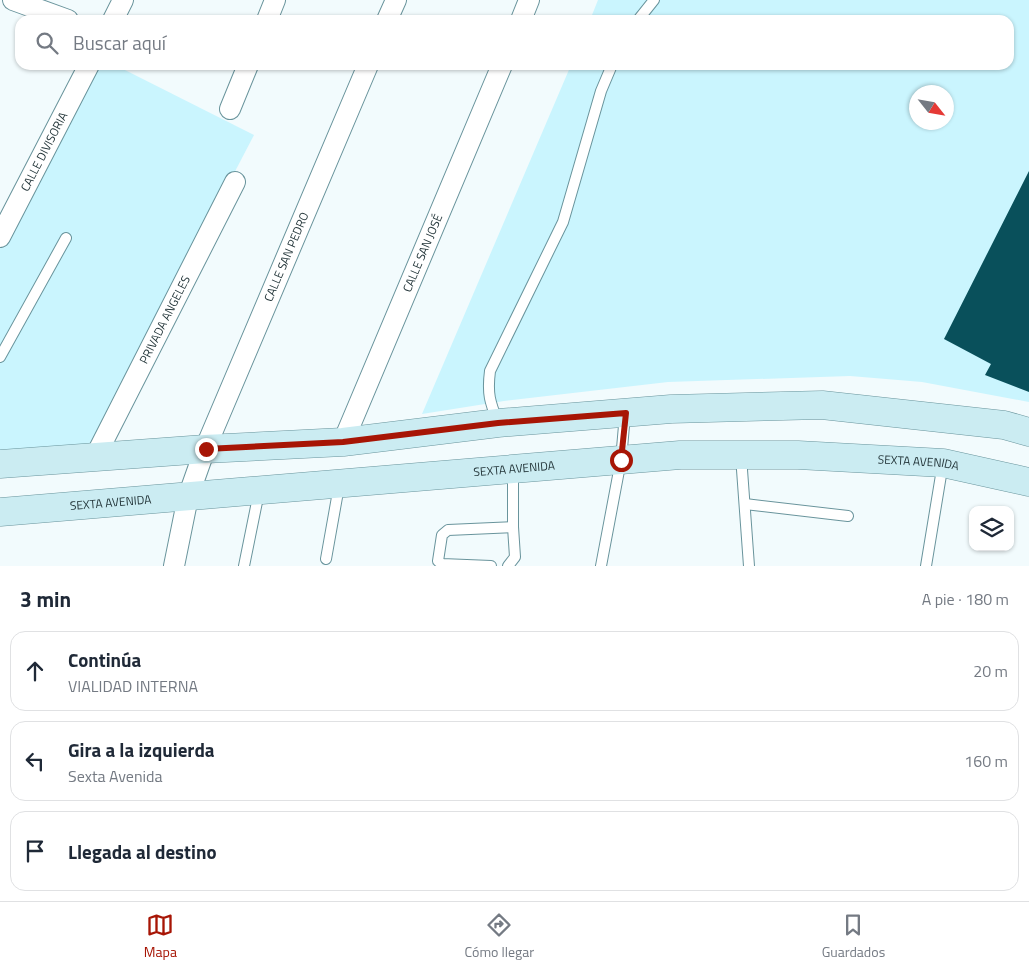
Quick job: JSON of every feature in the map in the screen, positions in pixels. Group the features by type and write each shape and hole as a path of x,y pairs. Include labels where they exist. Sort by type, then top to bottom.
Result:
{"main road":[{"path":"0,464 206,449 343,442 498,423 672,409 822,405 1004,425 1029,432"},
{"name":"SEXTA AVENIDA","path":"0,512 680,455 798,455 943,464 1029,482"}],"street":[{"path":"13,0 54,15"},
{"path":"116,15 123,0"},
{"path":"269,15 275,0"},
{"path":"389,15 396,0"},
{"path":"523,15 529,0"},
{"name":"CALLE DIVISORIA","path":"0,237 86,70"},
{"path":"230,109 246,70"},
{"name":"CALLE SAN PEDRO","path":"174,566 188,497 206,449 366,70"},
{"name":"CALLE SAN JOSÉ","path":"343,442 500,70"},
{"name":"PRIVADA ANGELES","path":"95,457 235,182"}],"lane":[{"path":"642,15 654,0"},
{"path":"498,423 489,399 490,372 563,222 601,91 610,70"},
{"path":"0,357 66,238"},
{"path":"601,566 621,460 626,413"},
{"path":"741,455 749,566"},
{"path":"926,566 943,464"},
{"path":"508,566 515,557 513,470"},
{"path":"326,559 339,485"},
{"path":"244,566 259,491"},
{"path":"744,504 848,516"},
{"path":"491,566 442,564 438,561 442,535 448,530 513,527"}],"shaded area":[{"path":"598,0 1029,0 1029,402 922,382 850,376 668,382 504,401 422,414 569,70 1014,70 1014,15 592,15"},
{"path":"86,70 125,70 254,135 86,457 0,464 0,237"}],"building":[{"path":"1029,171 1029,392 985,375 991,364 944,339"}],"route":[{"path":"206,449 343,442 498,423 626,413 621,460"}]}
